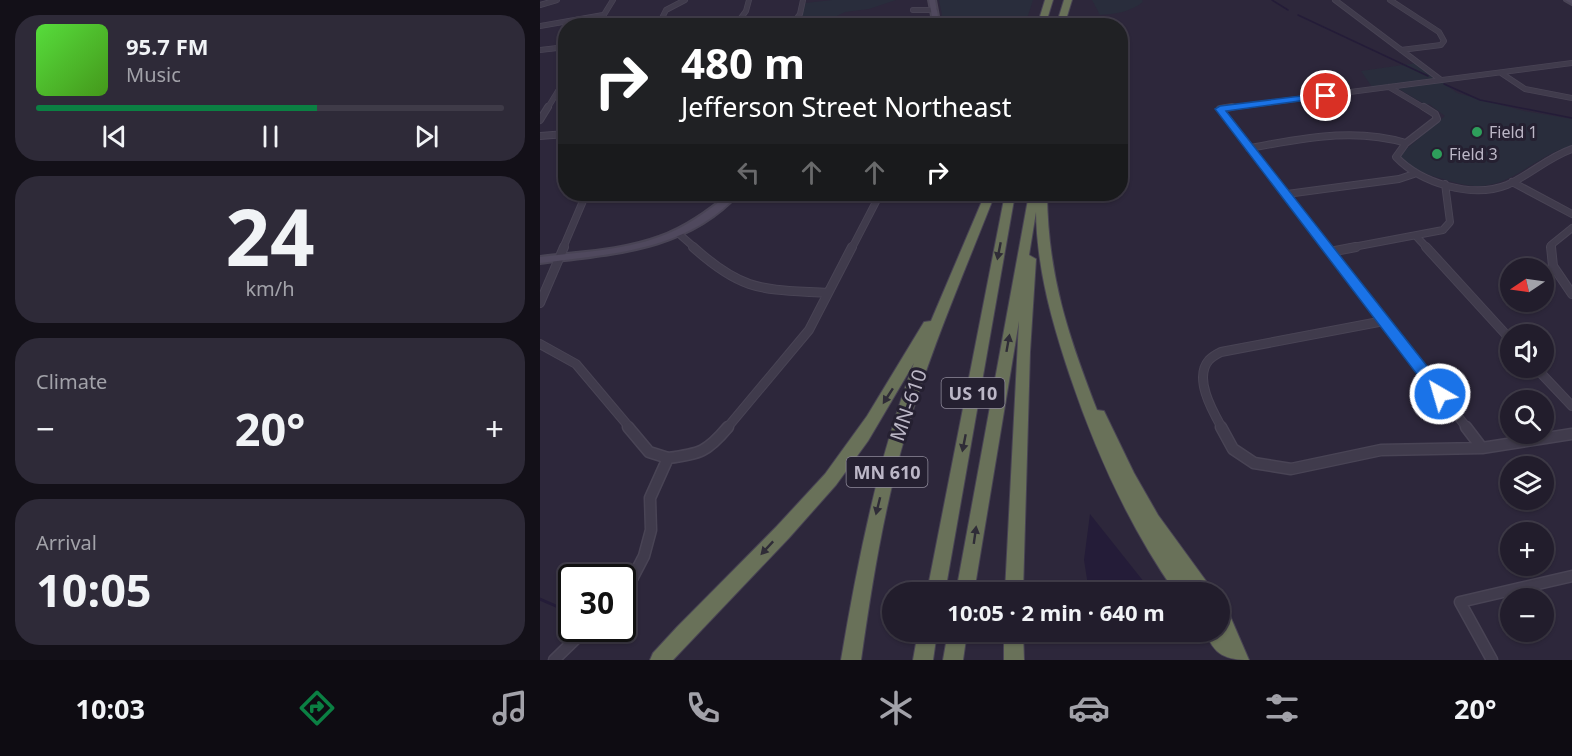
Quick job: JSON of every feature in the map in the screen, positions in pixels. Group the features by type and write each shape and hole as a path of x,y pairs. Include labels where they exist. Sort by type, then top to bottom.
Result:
{"highway":[{"path":"1043,18 1049,0"},
{"path":"1062,18 1068,0"},
{"name":"MN-610","path":"851,660 861,592 879,500 908,400 949,291 987,201"},
{"name":"US 10","path":"938,582 1009,201"},
{"name":"US 10","path":"967,582 1033,201"},
{"path":"1042,201 1046,267 1054,306 1072,363 1110,465 1144,528 1179,582"},
{"path":"1014,582 1031,215"},
{"path":"660,660 801,511 851,452 894,386 949,291"},
{"path":"1072,363 1128,478 1152,521 1195,582"},
{"path":"1230,640 1238,660"},
{"path":"923,660 926,642"},
{"path":"952,660 956,642"},
{"path":"1014,642 1014,660"},
{"path":"1223,642 1238,660"}],"street":[{"path":"540,5 557,0"},
{"path":"601,18 613,0"},
{"path":"662,18 666,10 685,0"},
{"path":"742,18 749,0"},
{"path":"797,18 803,0"},
{"path":"933,0 934,18"},
{"path":"1335,0 1442,80"},
{"path":"1390,0 1439,32 1444,41 1442,45 1401,50"},
{"path":"913,10 935,10"},
{"path":"586,18 603,15"},
{"path":"540,26 558,23"},
{"path":"540,50 558,48"},
{"path":"1482,448 1220,109 1572,63"},
{"path":"1501,72 1525,89 1572,98"},
{"path":"1389,87 1435,114 1437,119 1406,143 1396,157 1414,174 1445,184 1480,188 1503,186 1551,158 1572,149"},
{"path":"540,120 558,91"},
{"path":"1249,148 1372,133 1406,143"},
{"path":"540,136 558,135"},
{"path":"1287,194 1399,179 1414,174"},
{"path":"1512,182 1571,211"},
{"path":"1330,252 1443,230 1450,222 1445,184"},
{"path":"540,303 583,201"},
{"path":"540,260 645,244 678,233 710,214 726,201"},
{"path":"540,344 576,364 649,452 668,458 690,455 712,446 808,330 876,201"},
{"path":"1572,228 1551,245 1553,266 1572,294"},
{"path":"678,233 729,275 742,282 768,288 828,293"},
{"path":"1416,236 1500,328"},
{"path":"1384,321 1221,352 1208,361 1203,374 1207,401 1233,449 1254,464 1291,469 1380,450 1482,448 1572,434"},
{"path":"1545,378 1572,406"},
{"path":"636,571 644,556 651,530 650,498 668,458"},
{"path":"1492,660 1460,602 1572,576"},
{"path":"554,660 573,642"}],"shaded area":[{"path":"832,0 896,0 869,9 845,12 833,18 799,18 805,3"},
{"path":"939,0 1033,0 1027,18 940,18 942,15"},
{"path":"1092,0 1142,0 1143,2 1123,12 1100,15"},
{"path":"1417,63 1457,93 1524,111 1572,119 1572,146 1553,153 1509,178 1488,185 1466,185 1416,170 1401,157 1404,151 1445,116 1429,104 1426,105 1392,85 1372,87 1361,71"},
{"path":"1090,514 1144,582 1087,582 1084,560"}],"waterway":[{"path":"1272,0 1288,10"},
{"path":"1298,15 1428,76"},
{"path":"1444,84 1480,100 1572,118"},
{"path":"540,599 558,607"}],"place":[{"name":"Field 1","path":"1477,132"},
{"name":"Field 3","path":"1437,154"}],"route":[{"path":"1326,96 1220,109 1440,394"}]}
